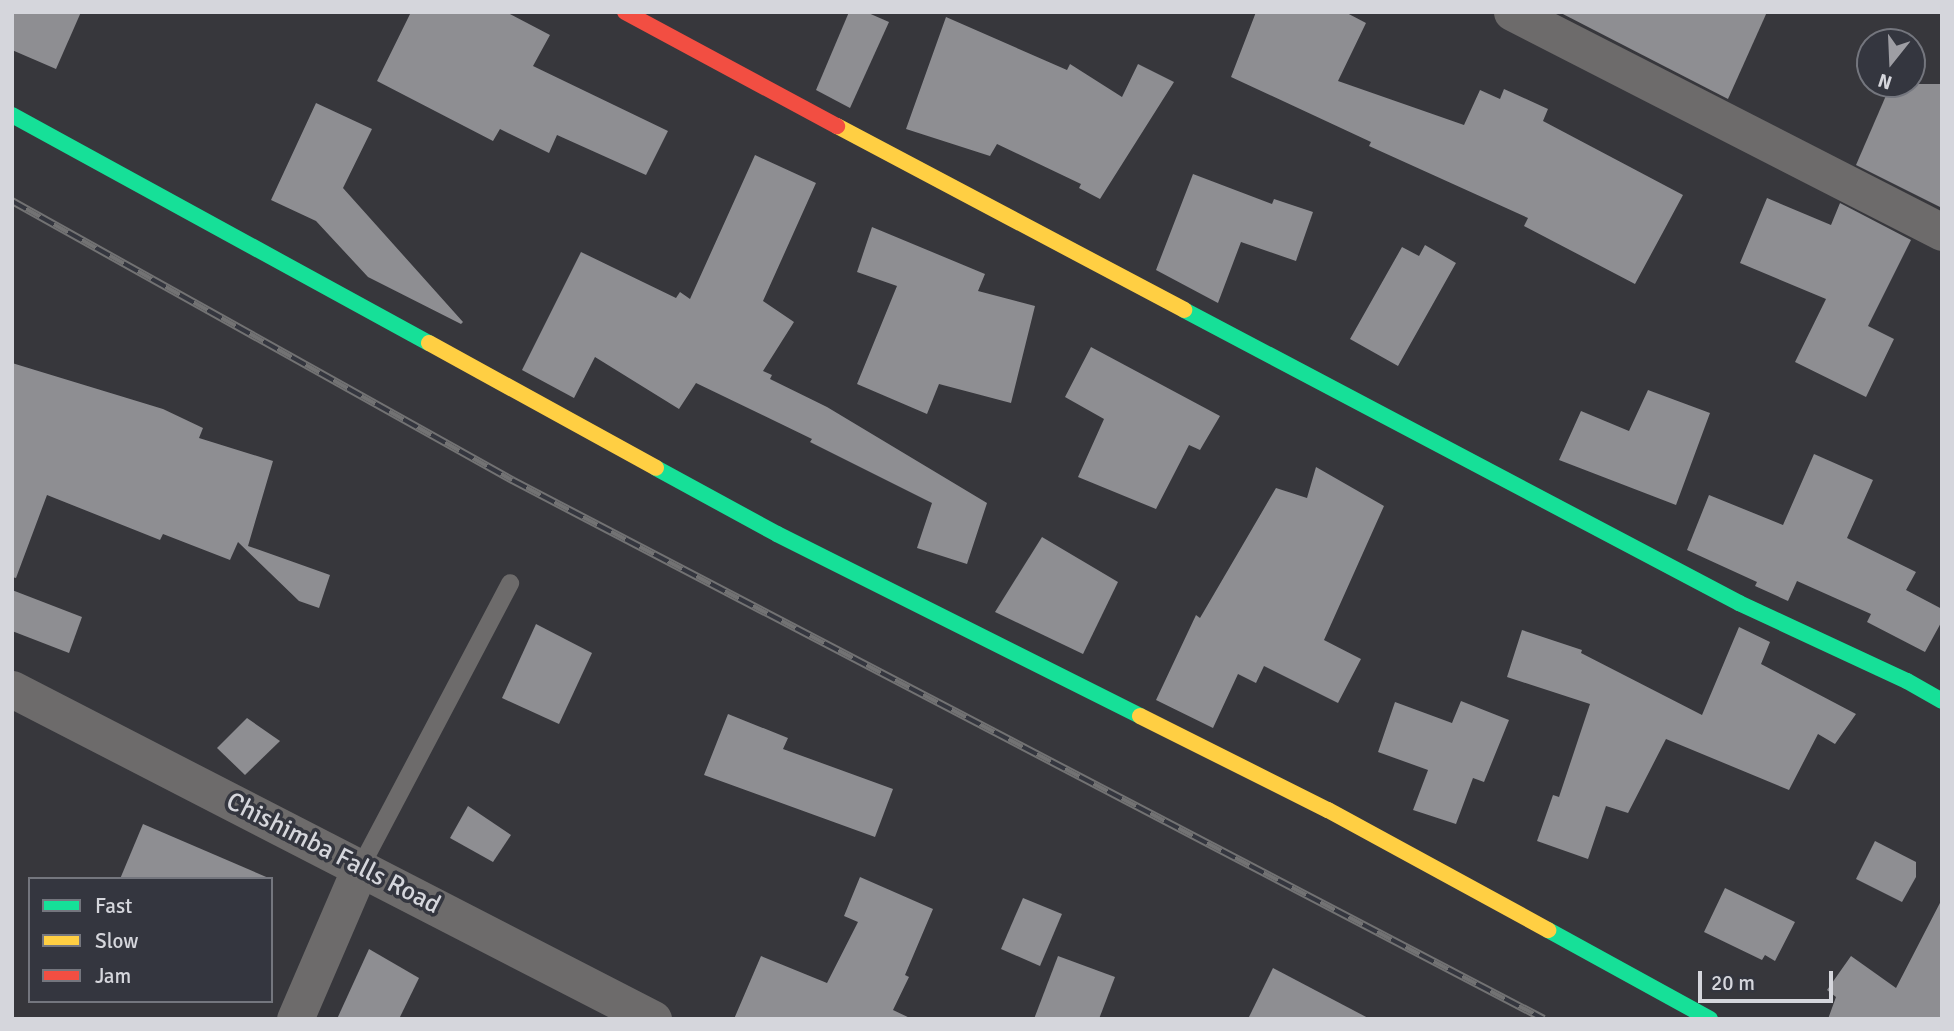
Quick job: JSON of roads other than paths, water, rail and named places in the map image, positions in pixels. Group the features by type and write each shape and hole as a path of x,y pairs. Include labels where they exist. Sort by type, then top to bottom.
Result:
{"street":[{"path":"625,12 1040,235 1473,460 1739,603 1907,681 1942,701"},
{"path":"1511,12 1942,232"},
{"path":"12,115 777,534 1328,810 1710,1019"},
{"name":"Chishimba Falls Road","path":"12,689 653,1019"},
{"path":"295,1019 360,868"}],"lane":[{"path":"360,868 510,583"}],"railway":[{"path":"12,201 512,480 1544,1019"}]}
